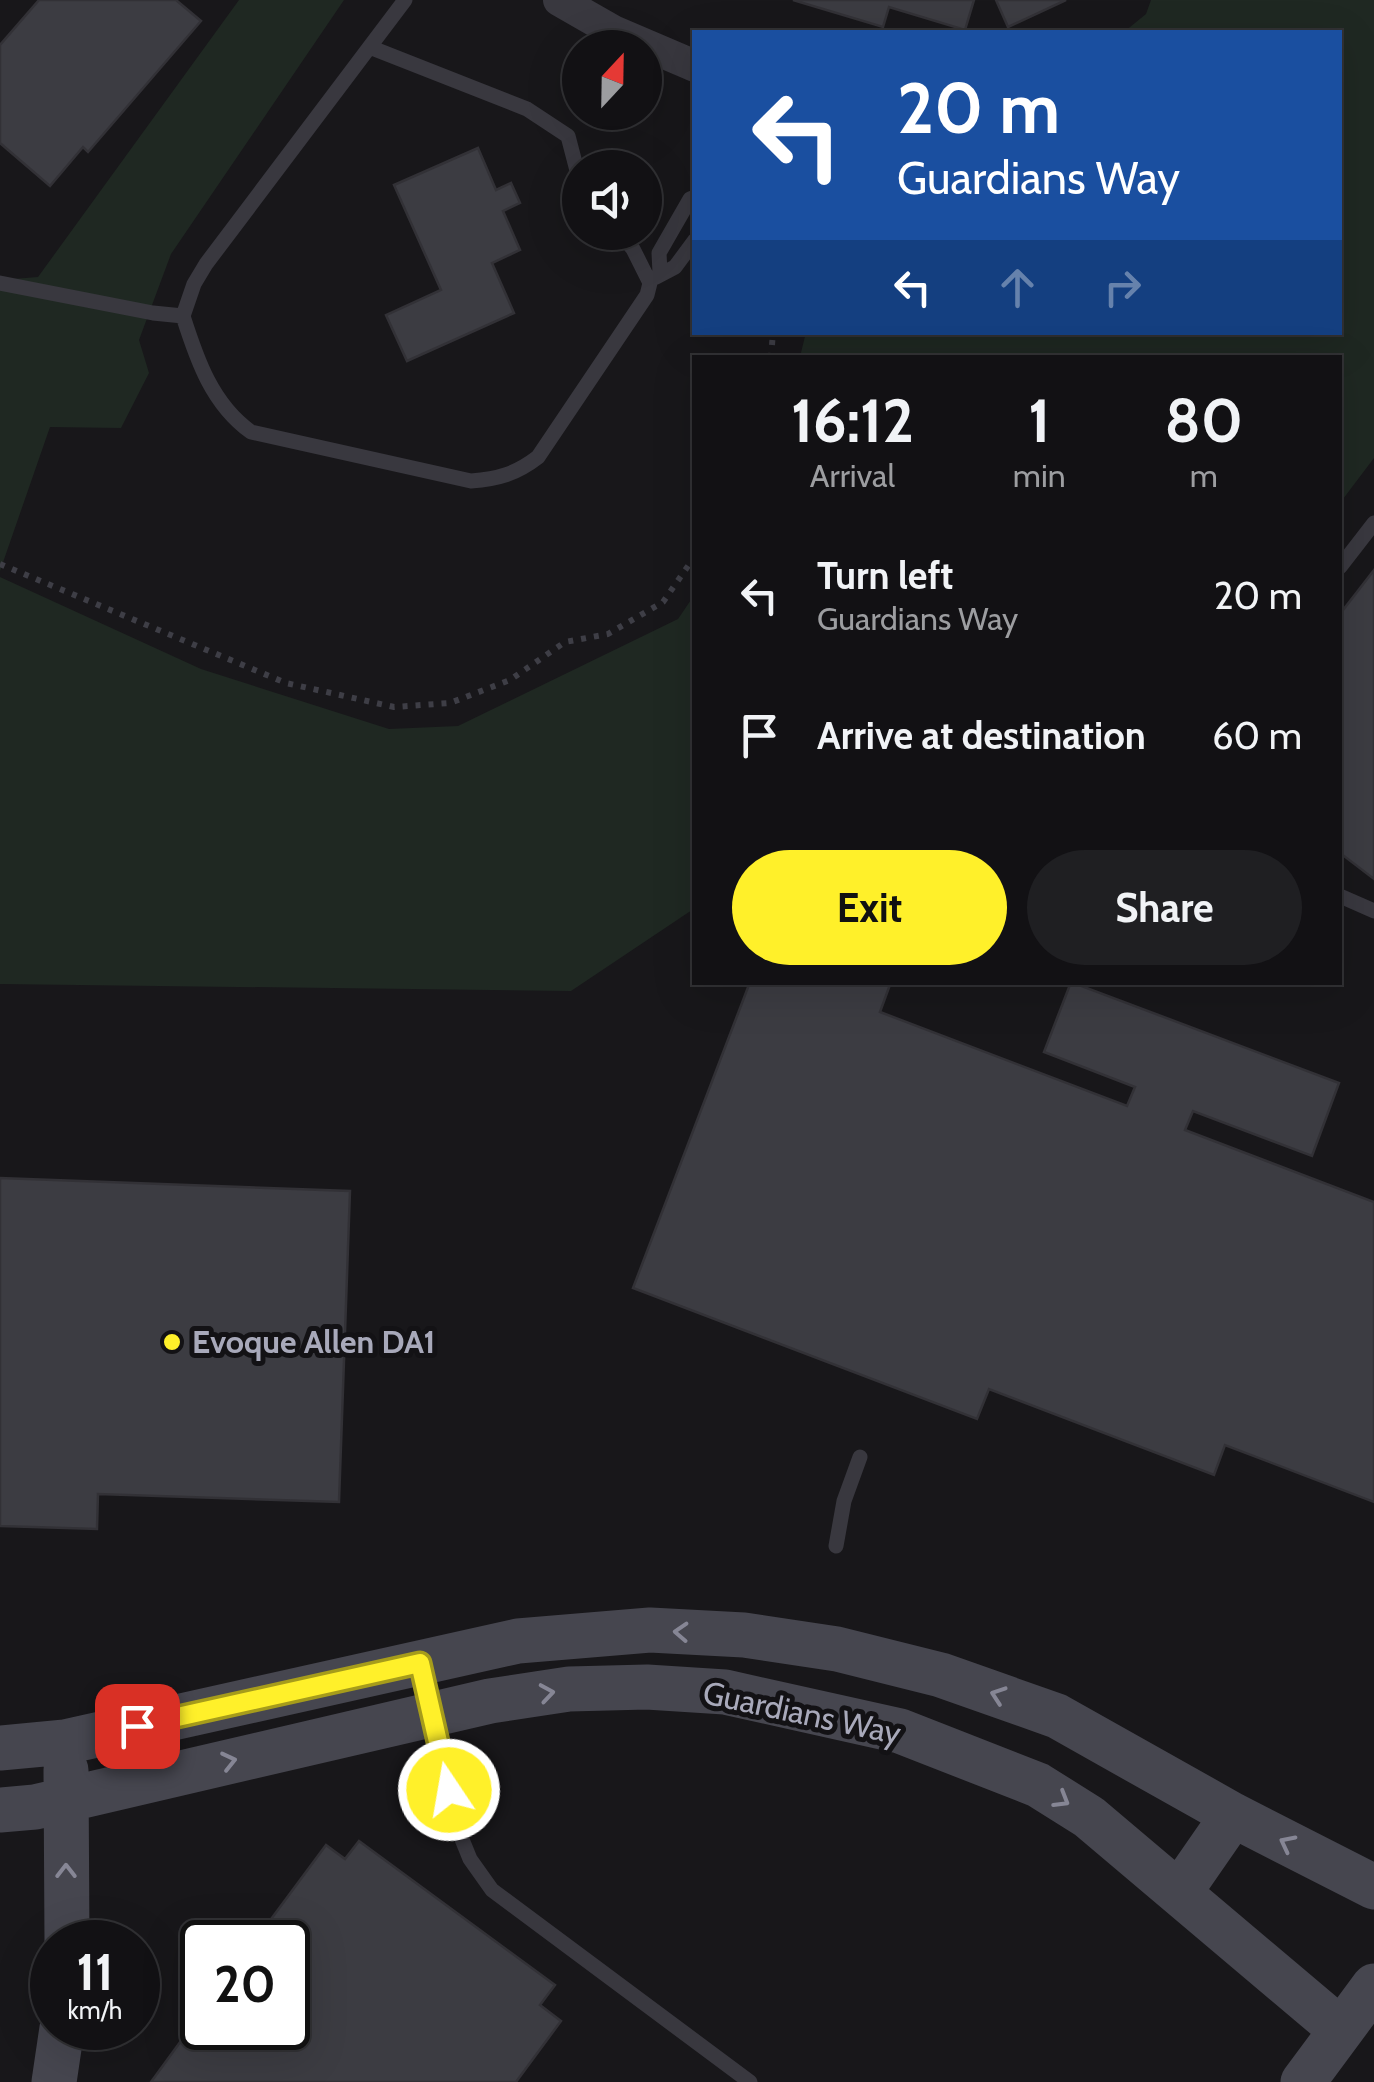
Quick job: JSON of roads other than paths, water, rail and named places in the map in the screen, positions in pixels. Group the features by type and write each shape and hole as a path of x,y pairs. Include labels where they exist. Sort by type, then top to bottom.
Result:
{"street":[{"path":"560,0 614,31 692,65"},
{"name":"Guardians Way","path":"1,1810 34,1807 434,1714 485,1675 580,1634 650,1630 744,1635 836,1649 941,1675 1057,1716 1234,1815 1374,1887"},
{"name":"Guardians Way","path":"0,1748 65,1742 420,1663 569,1689 647,1687 724,1692 900,1731 1038,1785 1089,1816 1342,2030"},
{"path":"65,1742 67,1920"},
{"path":"0,1796 0,1847"},
{"path":"1179,1893 1234,1815"},
{"path":"1304,2082 1374,1986"},
{"path":"54,2082 59,2050"}],"lane":[{"path":"405,0 206,264 183,316 198,366 234,420 251,432 470,481 510,475 538,457 647,294 655,278 659,254 692,198"},
{"path":"372,48 527,110 568,136 572,150"},
{"path":"655,278 675,267 692,244"},
{"path":"634,250 655,278"},
{"path":"0,283 153,314 183,316"},
{"path":"1342,564 1374,523"},
{"path":"1342,897 1374,912"},
{"path":"836,1546 844,1501 860,1457"},
{"path":"420,1663 457,1827 470,1859 492,1890 750,2082"}],"place":[{"name":"Evoque Allen DA1","path":"172,1342"}]}
